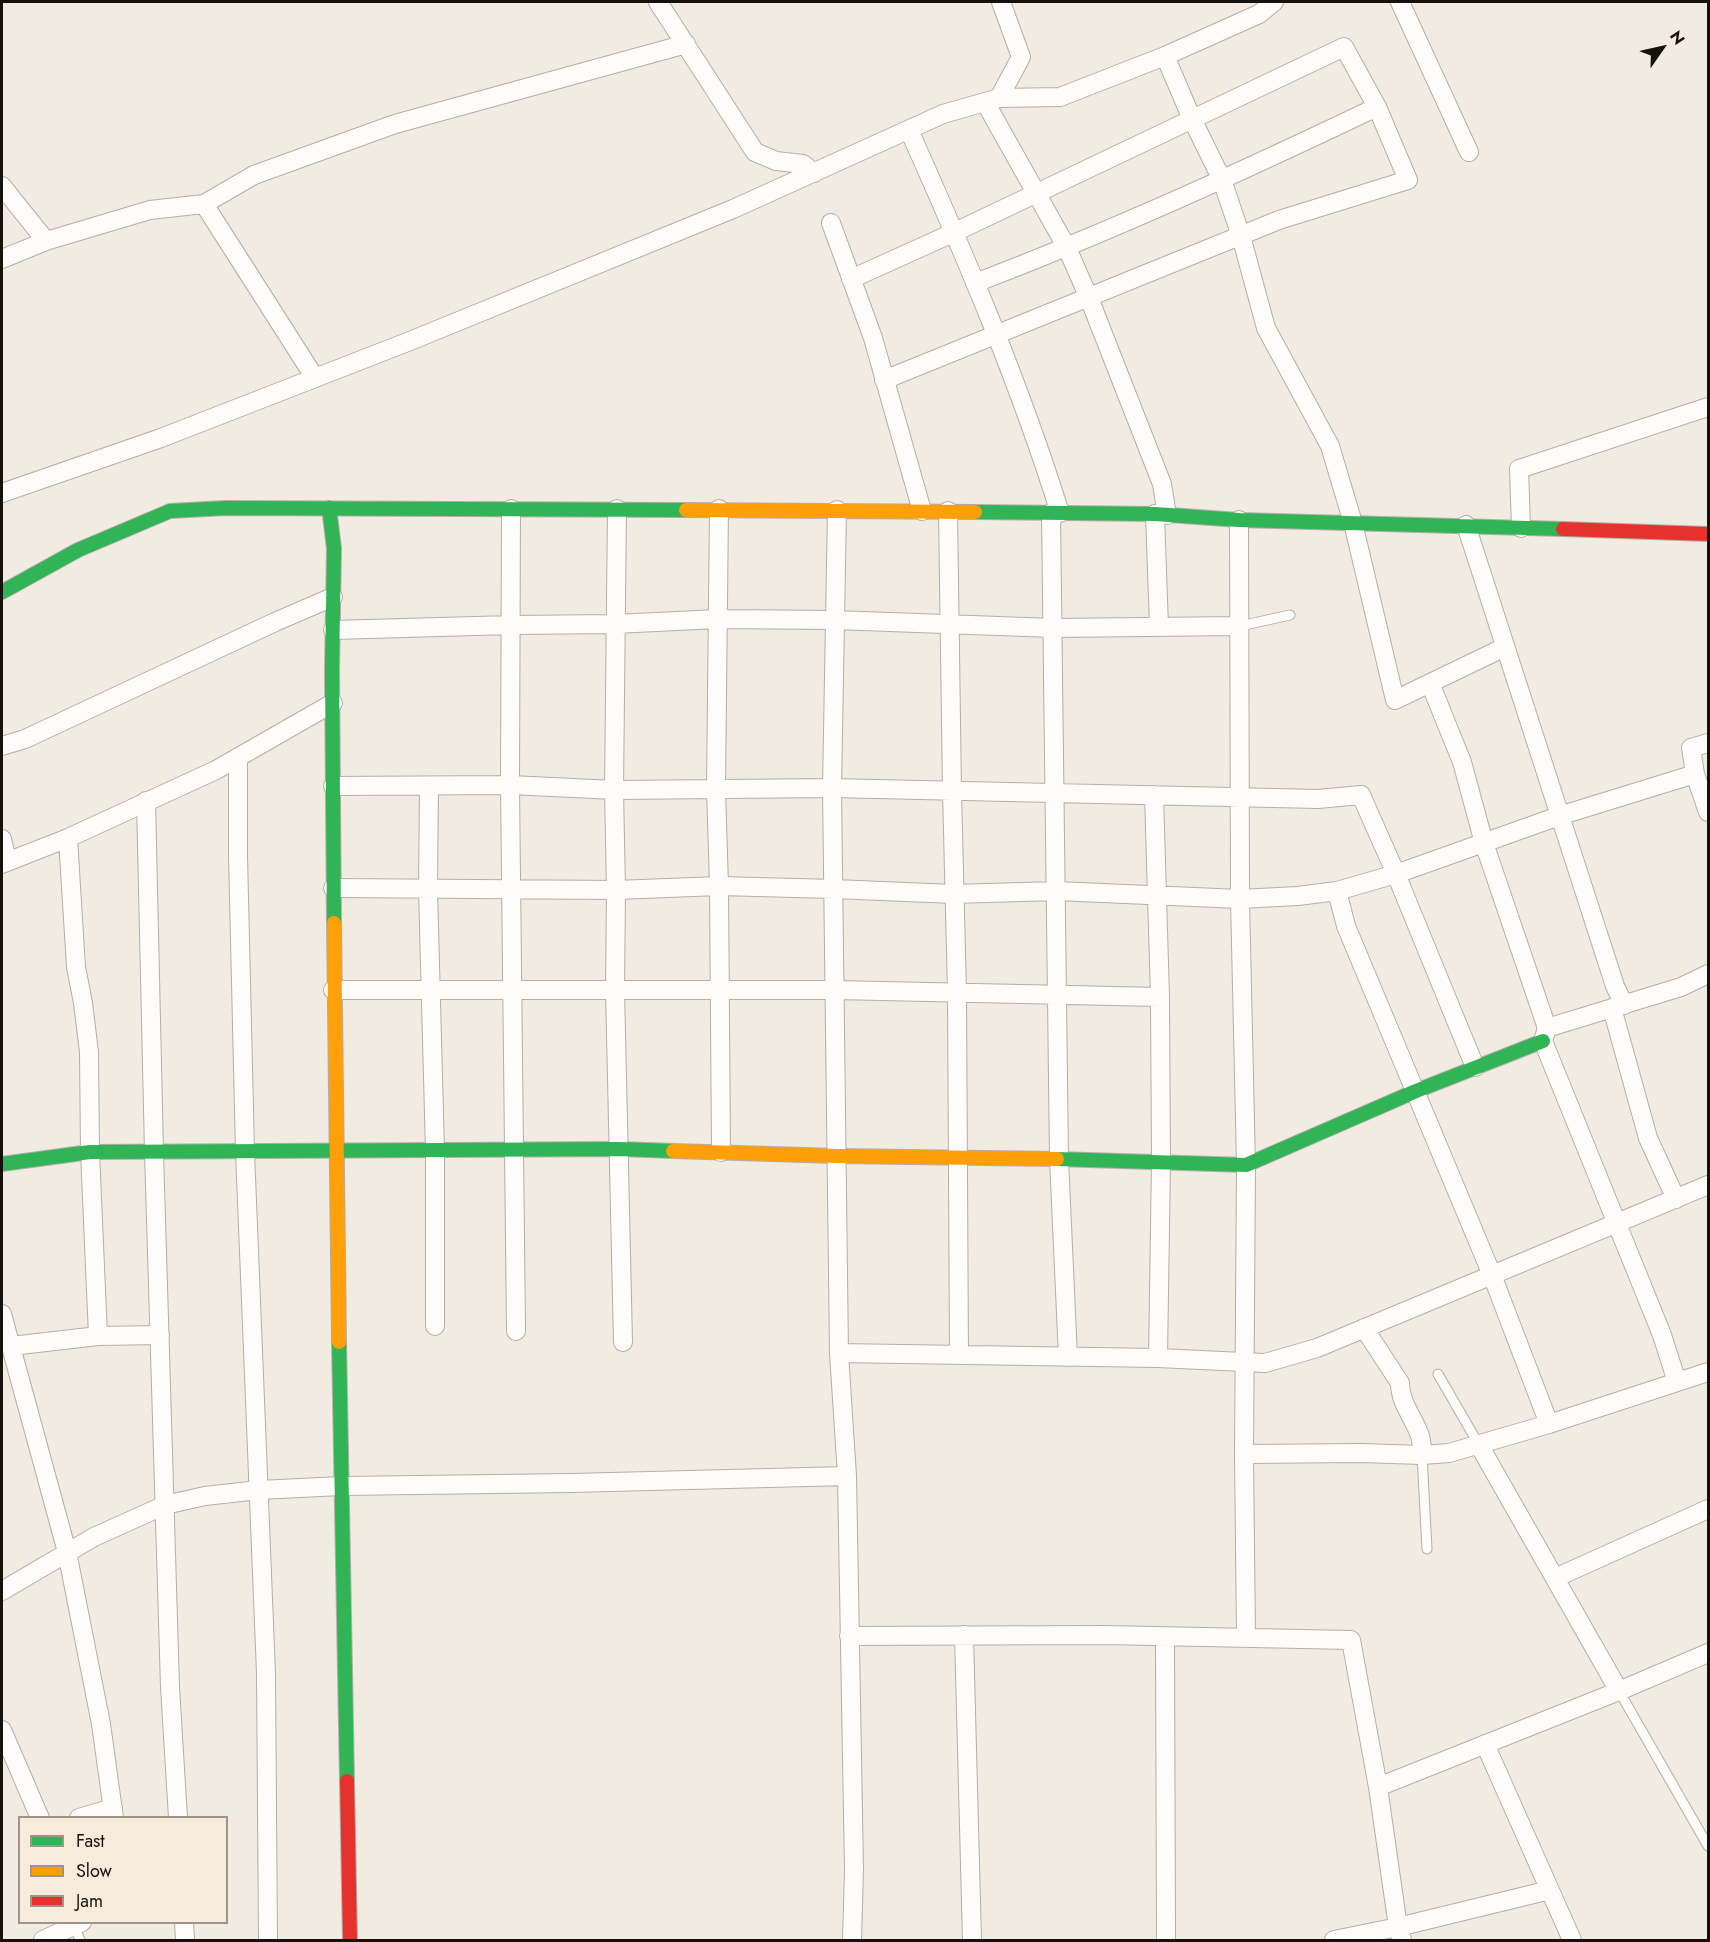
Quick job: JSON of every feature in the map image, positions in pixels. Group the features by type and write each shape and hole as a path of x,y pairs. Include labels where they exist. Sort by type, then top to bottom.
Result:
{"street":[{"path":"658,2 755,152 776,161 803,164 814,173"},
{"path":"992,100 1021,57 1001,2"},
{"path":"2,493 160,438 431,333 722,213 943,114 992,100 1060,98 1165,56 1259,14 1274,2"},
{"path":"1400,2 1469,152"},
{"path":"2,259 46,241 150,210 204,204 254,175 395,124 686,44"},
{"path":"851,279 1344,47 1377,107 1408,180 1279,220 885,380"},
{"path":"1165,56 1222,180 1241,236 1266,328 1330,446 1353,523 1395,700 1505,647"},
{"path":"992,100 1035,194 1067,248 1162,484 1159,627"},
{"path":"975,283 1067,248 1222,180 1377,107"},
{"path":"909,130 955,232 1039,445 1056,513 1053,628 1059,1159 1068,1358"},
{"path":"2,186 46,241"},
{"path":"204,204 315,378"},
{"path":"831,223 873,338 922,511"},
{"path":"1521,528 1520,469 1708,407"},
{"path":"2,592 78,550 170,511 226,508 719,509 1056,513 1708,534"},
{"path":"329,508 334,548 333,990 340,1486 350,1941"},
{"path":"511,509 510,785 516,1330"},
{"path":"617,509 614,790 615,990 623,1342"},
{"path":"719,509 716,789 722,1152"},
{"path":"837,510 832,788 839,1353 847,1476 854,1870 852,1941"},
{"path":"948,512 948,624 957,992 959,1355"},
{"path":"1239,520 1240,899 1246,1165 1244,1454 1246,1638"},
{"path":"1466,525 1615,986 1648,1138 1676,1199"},
{"path":"2,746 25,739 333,597"},
{"path":"333,630 615,624 718,619 835,620 1053,628 1240,626"},
{"path":"1430,683 1462,762 1484,843 1545,1035 1662,1335 1677,1382"},
{"path":"2,838 4,863 68,837 216,770 333,703"},
{"path":"1708,743 1691,748 1695,774 1708,812"},
{"path":"238,757 244,1152 266,1673 268,1941"},
{"path":"333,888 616,890 718,886 834,888 954,894 1056,891 1240,899 1298,896 1337,891 1396,874 1559,816 1695,774"},
{"path":"333,786 510,785 614,790 832,788 1318,799 1361,795 1475,1067"},
{"path":"429,786 428,889 435,1151 435,1326"},
{"path":"1154,795 1160,997 1161,1162 1158,1358"},
{"path":"146,801 170,1687 178,1816"},
{"path":"68,837 76,967 89,1052 90,1152 98,1336"},
{"path":"1337,891 1346,926 1492,1275 1549,1424"},
{"path":"2,1164 90,1152 620,1149 1246,1165 1545,1035 1618,1007 1681,987 1708,974"},
{"path":"333,990 835,990 1160,997"},
{"path":"839,1353 1158,1358 1265,1363 1306,1351 1364,1328 1708,1185"},
{"path":"2,1314 67,1552 101,1724 113,1813 93,1816"},
{"path":"1364,1328 1400,1383 1406,1408 1420,1436 1422,1455"},
{"path":"11,1346 98,1336 160,1335"},
{"path":"1244,1454 1422,1455 1449,1453 1549,1424 1708,1372"},
{"path":"1479,1445 1619,1691"},
{"path":"2,1592 94,1537 165,1505 205,1496 259,1490 340,1486 847,1476"},
{"path":"1555,1578 1708,1509"},
{"path":"964,1635 972,1941"},
{"path":"849,1636 1165,1636 1351,1640 1378,1787 1400,1934"},
{"path":"1165,1636 1166,1941"},
{"path":"1378,1787 1708,1653"},
{"path":"2,1730 39,1816"},
{"path":"1485,1744 1572,1941"},
{"path":"1334,1941 1400,1934 1550,1890"},
{"path":"184,1924 185,1941"},
{"path":"43,1941 77,1928"}],"lane":[{"path":"1240,626 1290,615"},
{"path":"1438,1374 1479,1445"},
{"path":"1422,1455 1427,1549"},
{"path":"1619,1691 1708,1846"}],"traffic: fast":[{"path":"2,592 78,550 170,511 226,508 686,510"},
{"path":"329,508 334,548 332,670 334,923"},
{"path":"975,512 1155,514 1239,520 1563,529"},
{"path":"1057,1159 1246,1165 1416,1091 1543,1041"},
{"path":"2,1164 90,1152 620,1149 673,1151"},
{"path":"339,1342 347,1781"}],"traffic: slow":[{"path":"686,510 975,512"},
{"path":"334,923 339,1342"},
{"path":"673,1151 1057,1159"}],"traffic: jam":[{"path":"1563,529 1708,534"},
{"path":"347,1781 350,1940"}]}
